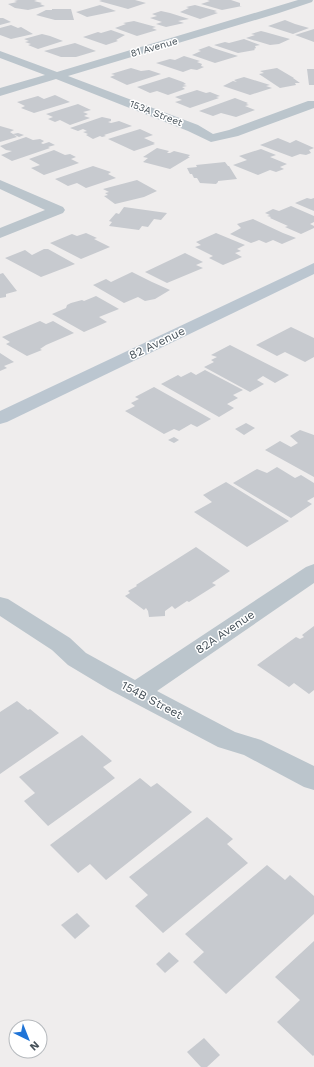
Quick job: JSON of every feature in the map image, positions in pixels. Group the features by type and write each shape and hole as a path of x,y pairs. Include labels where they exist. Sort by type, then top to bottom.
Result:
{"street":[{"name":"81 Avenue","path":"0,92 308,0"},
{"path":"266,2 309,12"},
{"name":"153A Street","path":"0,54 193,128 211,138 233,133 312,104"},
{"path":"0,184 58,210 0,234"},
{"name":"82 Avenue","path":"0,418 314,268"},
{"name":"82A Avenue","path":"137,692 314,572"},
{"name":"154B Street","path":"0,605 61,644 77,660 227,740 252,747 314,779"}],"building":[{"path":"37,0 34,1 42,3 40,4 45,6 28,10 15,8 8,4 17,2 14,1"},
{"path":"135,0 146,3 128,9 99,1"},
{"path":"207,0 231,0 240,3 240,6 242,6 222,10 201,4 210,1"},
{"path":"100,5 116,11 87,17 76,12"},
{"path":"195,5 217,11 214,12 218,13 200,19 180,12 189,8 186,7"},
{"path":"52,9 71,9 74,20 55,20 36,15"},
{"path":"161,11 189,19 178,21 184,23 166,27 156,24 162,22 150,18 157,16 152,14"},
{"path":"0,18 3,18 11,22 0,25"},
{"path":"285,20 309,28 293,34 268,26"},
{"path":"134,21 156,27 152,28 157,30 137,36 115,28 126,24 123,23"},
{"path":"11,25 18,28 21,27 33,34 11,39 0,35 0,28"},
{"path":"314,29 314,42 295,35"},
{"path":"111,30 125,35 116,40 118,41 106,45 83,37 98,32 101,33"},
{"path":"261,31 290,39 279,44 270,45 246,38 255,35 251,34"},
{"path":"42,34 63,41 38,49 28,45 31,44 25,42 29,41 24,39"},
{"path":"244,39 260,45 255,46 255,50 238,53 214,45 225,42 229,43"},
{"path":"75,43 96,51 76,57 61,57 44,51"},
{"path":"209,46 238,56 215,63 192,55 201,51 198,50"},
{"path":"184,56 200,61 197,62 202,64 201,66 204,67 197,70 191,69 183,72 156,63 170,59 175,60"},
{"path":"131,68 141,71 149,70 161,74 127,85 110,77 115,75 111,74"},
{"path":"277,68 300,83 295,83 296,85 280,88 259,74 264,73 260,71"},
{"path":"307,69 314,69 314,85 309,85"},
{"path":"169,77 183,82 186,84 183,85 187,86 182,87 185,89 168,95 157,91 150,93 137,87"},
{"path":"244,77 270,85 266,86 272,88 250,95 223,86 233,81 237,82 234,80"},
{"path":"197,90 206,93 210,92 220,96 216,97 219,98 190,108 175,102 182,100 175,97"},
{"path":"55,95 70,102 34,113 21,108 25,106 17,102 38,96 44,99"},
{"path":"235,98 248,103 246,104 249,105 245,106 255,110 236,117 221,113 213,116 199,111"},
{"path":"78,104 91,110 83,112 88,114 84,116 90,118 70,125 60,120 55,122 48,119 53,117 46,114"},
{"path":"102,117 111,119 111,121 108,122 111,123 119,121 132,126 104,135 106,136 100,136 93,139 86,135 88,134 83,132 87,131 83,129 78,131 70,128"},
{"path":"0,126 14,130 10,132 17,137 0,142"},
{"path":"140,129 153,135 144,138 155,144 134,151 108,139"},
{"path":"18,133 24,135 19,137 13,134"},
{"path":"26,137 33,140 40,139 44,141 41,143 43,144 49,142 55,145 12,161 1,155 12,151 6,150 0,146"},
{"path":"278,138 290,143 296,140 314,148 309,150 311,153 306,155 300,154 292,157 260,145"},
{"path":"157,148 169,151 167,153 174,151 190,155 188,157 190,157 170,169 143,162 148,158 143,157"},
{"path":"261,149 276,155 270,157 287,164 280,167 284,169 276,172 270,170 258,175 233,165 247,160 239,156"},
{"path":"54,150 65,155 70,154 76,157 71,159 79,163 44,175 31,168 40,165 29,159"},
{"path":"225,162 237,179 218,181 216,184 200,183 197,178 194,178 192,174 190,174 187,168 197,167 196,165"},
{"path":"93,166 111,172 108,174 116,178 86,188 77,183 68,186 55,179"},
{"path":"137,180 157,191 144,197 115,204 104,196 108,195 105,193 109,192 103,189"},
{"path":"307,198 314,198 314,211 295,203"},
{"path":"291,206 314,216 314,222 310,224 314,226 314,228 301,234 285,227 288,226 270,218 271,217 267,216 270,215 265,213 273,209 279,211"},
{"path":"124,207 167,213 161,220 154,219 148,227 142,226 139,230 109,226 112,222 109,221 116,213 119,214"},
{"path":"253,219 296,238 282,244 273,240 266,243 259,240 251,243 230,234 241,228 237,224"},
{"path":"86,233 97,238 94,239 110,247 81,259 50,243 72,234 77,236"},
{"path":"216,233 245,245 237,249 241,251 235,253 242,257 223,265 209,258 213,256 195,247 201,245 196,242"},
{"path":"44,249 48,249 75,264 41,277 5,258 25,250 32,255"},
{"path":"185,253 203,262 196,265 203,268 167,283 145,272"},
{"path":"132,272 170,290 155,299 145,301 138,297 124,303 93,285 106,279 111,282"},
{"path":"3,273 17,291 6,294 6,297 0,298 0,274"},
{"path":"96,296 119,309 99,317 107,322 84,332 52,314 66,308 67,305 71,303 82,300 84,301"},
{"path":"40,321 46,324 53,321 74,333 46,345 40,349 42,350 27,356 6,344 10,342 2,337"},
{"path":"291,327 314,338 314,357 305,362 285,352 277,356 256,345"},
{"path":"230,345 289,375 275,383 263,376 257,380 264,384 250,392 204,367 214,362 211,360 217,357 211,355"},
{"path":"0,353 14,362 4,366 7,368 0,371"},
{"path":"205,370 243,390 233,395 238,398 227,404 234,408 219,417 161,384 178,375 181,377 191,372 196,375"},
{"path":"154,387 211,419 197,427 191,424 179,431 174,429 164,434 125,411 135,406 131,403 139,399 135,397"},
{"path":"246,423 255,428 244,435 235,429"},
{"path":"300,430 314,435 314,477 265,450 280,441 291,447 298,443 290,436"},
{"path":"174,437 179,440 174,443 168,440"},
{"path":"277,467 295,478 301,475 314,483 314,497 307,501 312,504 291,518 233,483 257,469 267,473"},
{"path":"226,482 289,521 247,547 194,512 212,502 203,495"},
{"path":"196,547 230,571 212,583 216,585 175,609 172,606 165,611 165,616 149,617 146,608 144,610 125,596 130,593 128,591 137,586 136,585"},
{"path":"314,626 314,690 309,694 294,683 289,687 257,665 296,637 300,639 304,637 302,635"},
{"path":"17,701 28,710 30,709 59,733 0,774 0,712"},
{"path":"82,735 112,761 103,767 115,778 48,826 24,801 35,793 19,777"},
{"path":"140,778 151,787 157,783 192,812 106,880 90,864 78,873 50,845"},
{"path":"207,817 233,839 227,844 248,863 163,933 135,906 148,895 129,877"},
{"path":"267,865 285,880 290,875 314,896 314,914 226,994 193,962 204,952 185,934"},
{"path":"77,913 90,926 75,939 61,925"},
{"path":"314,941 313,1056 277,1022 300,1000 275,977"},
{"path":"169,952 179,961 165,973 156,964"},
{"path":"204,1038 220,1055 207,1067 201,1067 187,1052"}]}
